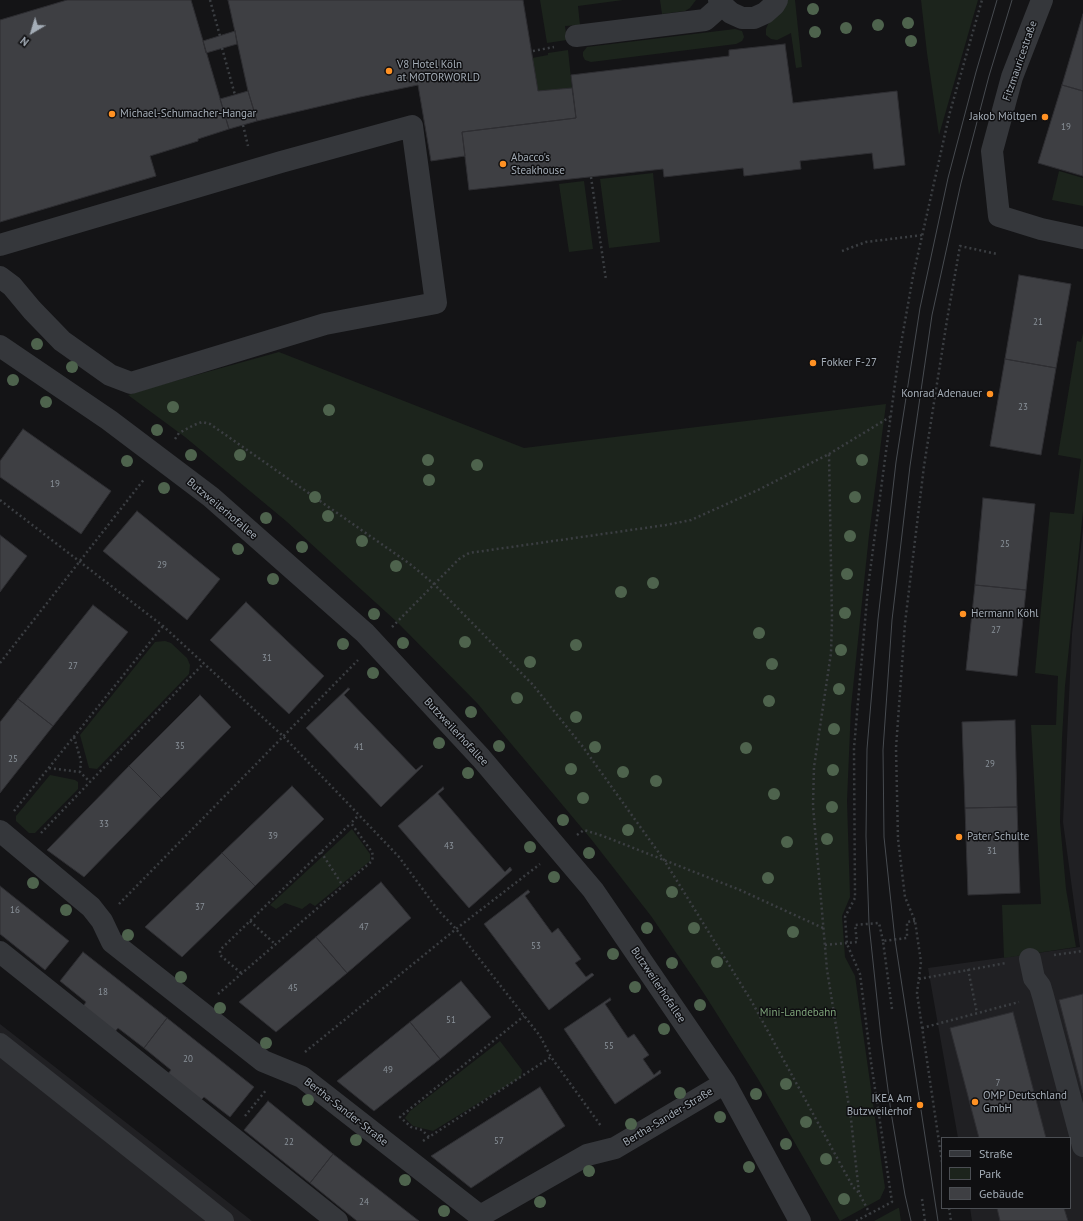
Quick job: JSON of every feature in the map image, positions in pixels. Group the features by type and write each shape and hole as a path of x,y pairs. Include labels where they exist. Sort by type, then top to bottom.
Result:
{"street":[{"path":"576,36 705,20 721,3 731,13 737,16 742,18 754,18 765,13 777,0"},
{"name":"Fitzmauricestraße","path":"1042,0 1012,77 992,151 999,216 1041,229 1083,238"},
{"path":"0,245 281,162 412,126 436,303 326,324 131,383 110,375 62,341 32,310 12,286 0,277"},
{"name":"Butzweilerhofallee","path":"0,346 109,420 211,497 364,633 481,758 593,890 725,1083 800,1221"},
{"name":"Bertha-Sander-Straße","path":"5,824 24,851 91,907 102,921 112,942 263,1061 302,1077 480,1216 587,1155 615,1148 725,1083"},
{"path":"0,952 337,1221"},
{"path":"1030,959 1034,978 1040,986 1043,996 1083,1146"},
{"path":"0,1044 220,1220"}],"path":[{"path":"210,0 220,36"},
{"path":"856,1221 892,1202 871,1062 860,974 847,944 845,917 855,898 854,748 868,587 898,361 913,276 950,112 982,0"},
{"path":"222,48 235,95"},
{"path":"591,177 606,280"},
{"path":"842,251 866,242 922,235"},
{"path":"941,1155 917,993 921,962 915,921 905,897 898,839 896,748 905,623 924,466 960,246 997,254"},
{"path":"397,622 459,559 469,553 666,525 691,520 758,490 829,454 891,416"},
{"path":"0,663 179,433 202,422 210,424 410,564 434,584 533,684 583,747 664,860 752,1002 853,1187 859,1193 870,1214"},
{"path":"829,454 832,619 831,653 814,767 813,806 827,970 851,1119 859,1193"},
{"path":"0,500 163,626 283,736 399,857 438,910 456,929 540,1036 552,1057 615,1148"},
{"path":"5,824 163,626"},
{"path":"102,921 374,644"},
{"path":"24,851 204,663"},
{"path":"74,737 81,761 80,772"},
{"path":"49,768 80,772 90,782"},
{"path":"241,973 220,955 220,950 359,816"},
{"path":"204,1016 220,991 372,861 373,856 351,823"},
{"path":"229,1135 283,1070 456,929 584,830 603,836 740,890 824,928"},
{"path":"321,852 342,886"},
{"path":"250,921 275,944"},
{"path":"883,941 908,938 907,922 915,921"},
{"path":"825,945 857,942 856,925 879,923 883,941 892,1009"},
{"path":"919,979 1083,951"},
{"path":"968,970 977,1013"},
{"path":"922,1028 1043,996"},
{"path":"429,1137 422,1130 411,1127 400,1117 524,1016"},
{"path":"402,1155 552,1057"},
{"path":"922,1199 925,1221"},
{"path":"949,1209 951,1221"}],"shaded area":[{"path":"1083,527 1083,1221 972,1221 970,1209 1071,1209 1071,1137 958,1137 928,968 1080,947 1063,822 1072,634"},
{"path":"0,1024 252,1221 0,1221"}],"green space":[{"path":"540,0 623,0 578,6 580,25 565,26 567,40 547,43"},
{"path":"660,0 696,0 690,8 685,11 662,14"},
{"path":"788,0 795,0 802,67 796,68 791,33 777,40 771,39 766,35 768,24 784,9"},
{"path":"921,0 978,0 939,135 927,53"},
{"path":"735,29 742,31 744,37 742,41 736,44 591,62 585,60 583,56 583,52 587,47"},
{"path":"568,50 572,88 538,91 532,58 548,55 548,53"},
{"path":"1059,171 1083,178 1083,206 1052,200"},
{"path":"653,173 660,242 609,248 600,179"},
{"path":"584,181 593,249 569,252 559,184"},
{"path":"1083,333 1083,511 1065,686 1060,822 1066,889 1076,947 1004,958 1002,905 1041,904 1031,725 1056,725 1058,676 1035,673 1050,512 1074,514 1081,459 1058,455 1077,341 1081,342"},
{"name":"Mini-Landebahn","path":"279,352 524,448 886,404 869,535 851,707 847,801 850,897 842,916 845,957 855,976 885,1188 880,1199 840,1221 758,1079 703,992 651,916 591,839 477,703 397,622 286,521 185,437 128,395"},
{"path":"165,641 171,643 187,658 190,665 189,674 97,769 89,768 80,735 155,642"},
{"path":"50,775 75,780 78,782 78,789 35,833 29,833 16,821 16,816"},
{"path":"352,829 370,854 370,861 315,906 310,903 302,909 285,903 276,909 270,905"},
{"path":"500,1041 522,1070 521,1077 433,1131 413,1126 405,1118 410,1111"},
{"path":"898,1208 901,1221 874,1221"}],"building":[{"name":"Michael-Schumacher-Hangar","path":"67,0 191,0 229,129 198,139 198,141 150,156 156,176 0,222 0,20"},
{"name":"V8 Hotel Köln at MOTORWORLD","path":"228,0 523,0 538,91 572,88 576,118 462,132 465,156 431,161 418,85 257,121 248,91"},
{"path":"1083,14 1083,91 1062,85"},
{"path":"235,31 237,44 206,53 203,41"},
{"path":"785,44 793,103 897,91 905,165 874,169 872,153 800,161 801,169 744,176 743,168 664,177 663,169 469,190 462,132 576,118 571,75 729,56 729,50"},
{"path":"1062,85 1083,91 1083,176 1038,163"},
{"path":"248,91 257,121 229,129 220,99"},
{"path":"1019,275 1071,284 1056,368 1005,359"},
{"path":"1005,359 1056,368 1041,455 990,446"},
{"path":"23,429 111,491 81,534 0,477 0,461"},
{"path":"983,498 1035,504 1026,590 975,585"},
{"path":"137,511 220,579 187,620 103,551"},
{"path":"0,535 27,556 0,592"},
{"path":"975,585 1026,590 1017,676 966,670"},
{"path":"246,602 324,676 289,714 210,640"},
{"path":"93,605 128,632 53,726 18,699"},
{"path":"348,688 350,689 344,695 416,770 422,765 423,766 381,807 306,728"},
{"path":"200,695 231,727 161,798 129,766"},
{"path":"18,699 53,726 0,793 0,722"},
{"path":"1015,720 1017,807 965,808 962,722"},
{"path":"129,766 161,798 84,877 47,850"},
{"path":"292,786 324,819 255,886 222,853"},
{"path":"443,787 444,789 438,794 505,872 510,867 512,870 469,908 398,826"},
{"path":"1017,807 1020,893 968,895 965,808"},
{"path":"222,853 255,886 182,957 145,927"},
{"path":"381,882 411,918 347,973 316,937"},
{"path":"0,886 69,941 45,970 0,934"},
{"path":"528,890 530,892 525,896 552,933 558,928 581,959 575,963 586,977 592,973 594,975 549,1010 484,924"},
{"path":"316,937 347,973 276,1032 239,1002"},
{"path":"83,952 167,1018 144,1048 118,1028 114,1033 82,1008 86,1002 60,981"},
{"path":"461,981 491,1017 440,1059 410,1022"},
{"path":"1083,994 1083,1093 1059,1000"},
{"path":"610,998 611,1000 605,1004 628,1038 634,1034 649,1055 643,1059 654,1075 660,1070 661,1073 615,1104 564,1029"},
{"path":"1013,1012 1046,1137 979,1137 950,1028"},
{"path":"167,1018 254,1087 230,1117 204,1097 200,1101 167,1075 171,1070 144,1048"},
{"path":"410,1022 440,1059 374,1111 337,1081"},
{"path":"540,1087 565,1126 471,1188 431,1156"},
{"path":"268,1101 333,1154 310,1183 244,1130"},
{"path":"333,1154 419,1221 357,1221 310,1183"},
{"path":"997,1209 1064,1209 1068,1221 1000,1221"}],"tram line":[{"path":"911,1221 905,1195 891,1112 881,1037 869,924 866,836 867,749 878,619 896,462 920,308 948,178 997,0"},
{"path":"938,1221 895,940 884,837 883,750 892,620 910,466 932,315 961,183 989,76 1012,0"}],"place":[{"name":"V8 Hotel Köln at MOTORWORLD","path":"389,71"},
{"name":"Michael-Schumacher-Hangar","path":"112,114"},
{"name":"Jakob Möltgen","path":"1045,117"},
{"name":"Abacco's Steakhouse","path":"503,164"},
{"name":"Fokker F-27","path":"813,363"},
{"name":"Konrad Adenauer","path":"990,394"},
{"name":"Hermann Köhl","path":"963,614"},
{"name":"Pater Schulte","path":"959,837"},
{"name":"OMP Deutschland GmbH","path":"975,1102"},
{"name":"IKEA Am Butzweilerhof","path":"920,1105"}]}
